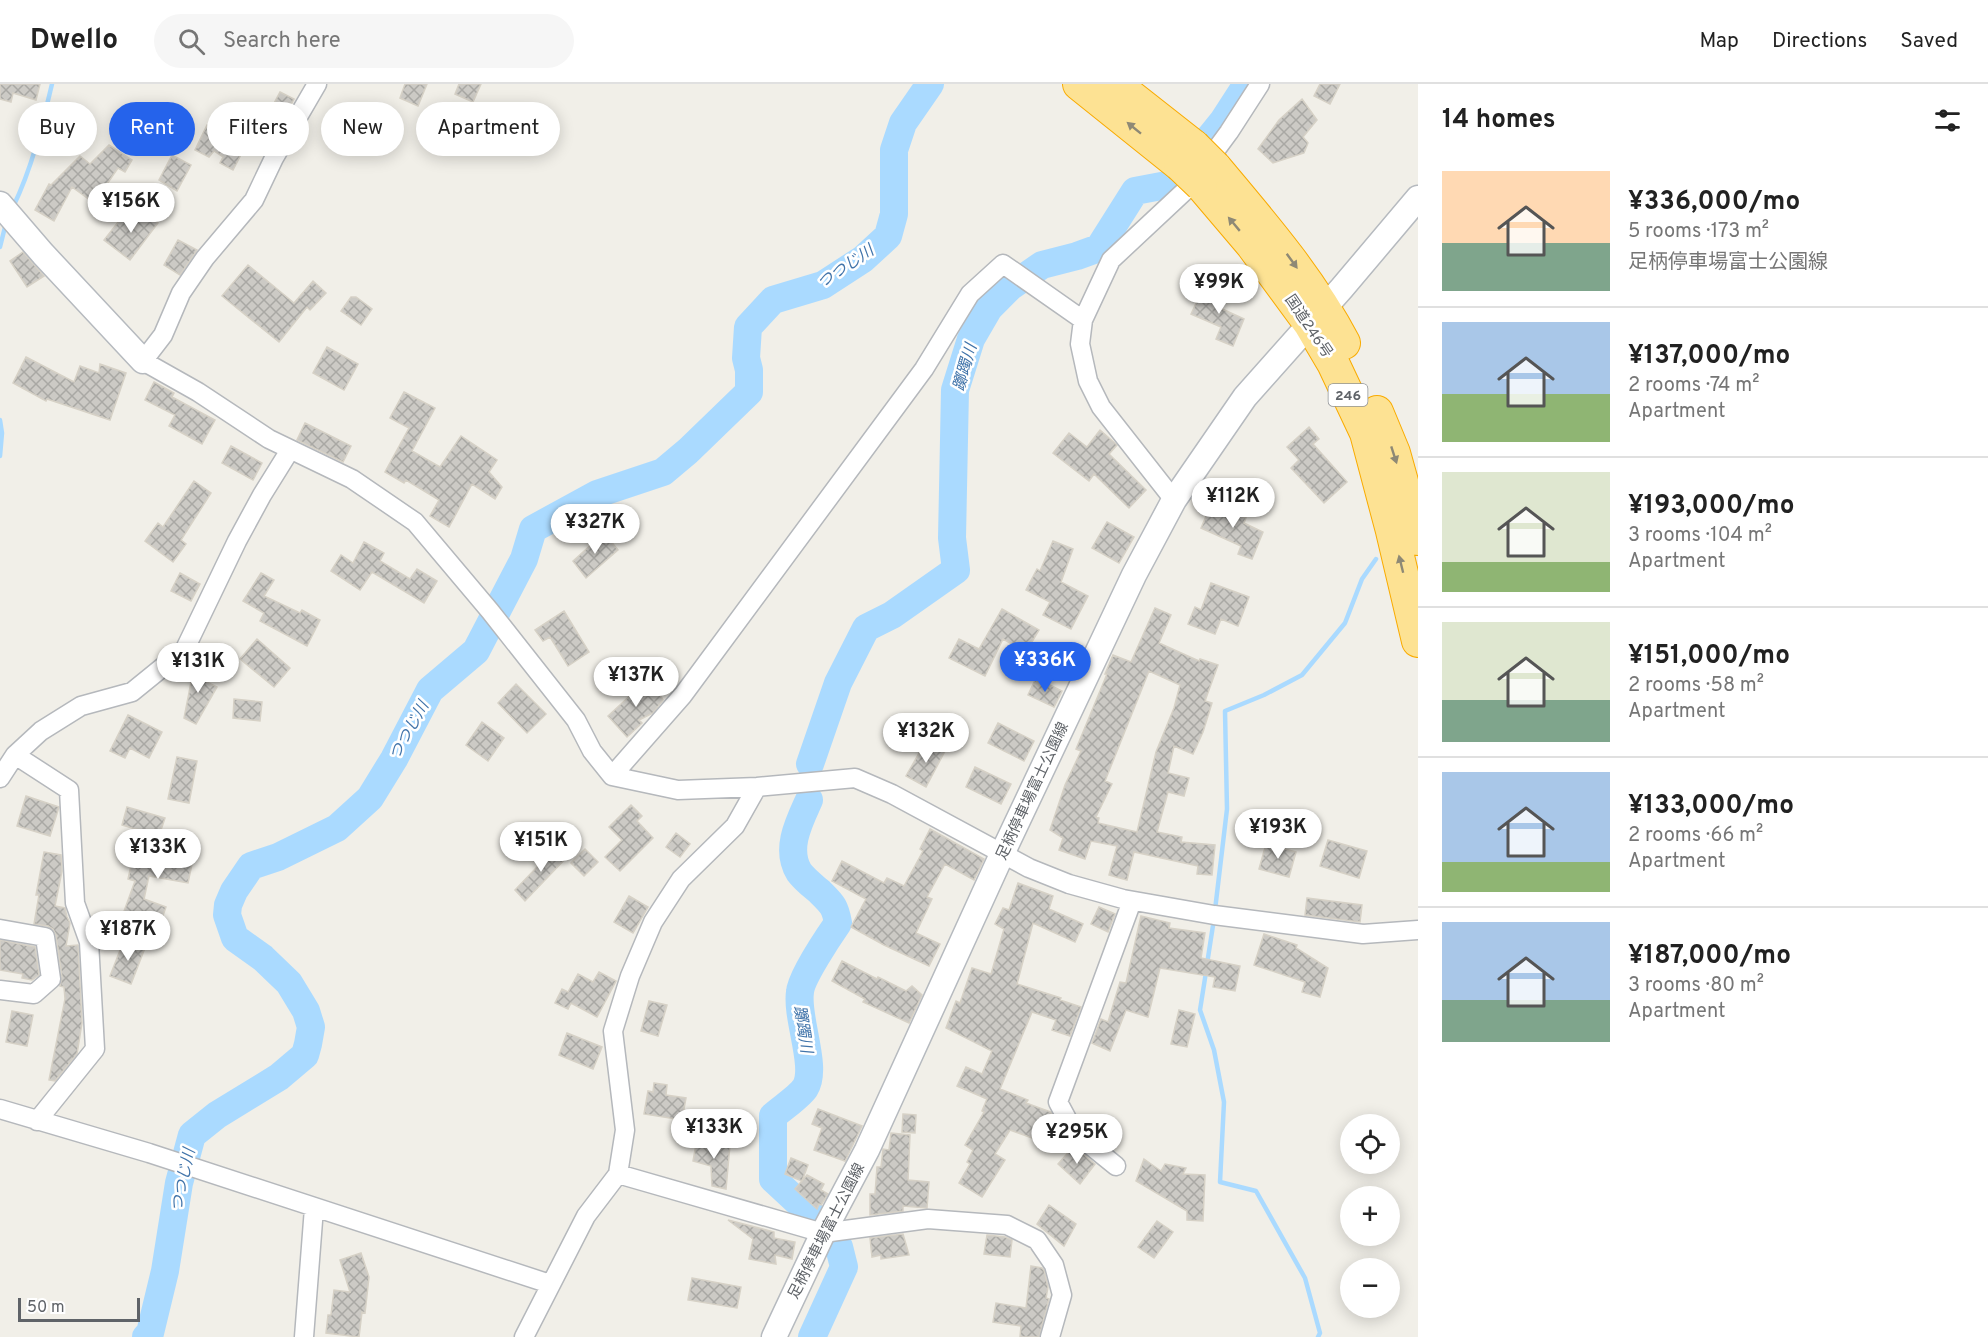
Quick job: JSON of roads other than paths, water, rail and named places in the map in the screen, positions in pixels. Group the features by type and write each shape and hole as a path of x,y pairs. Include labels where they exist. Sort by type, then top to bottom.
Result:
{"highway":[{"name":"国道246号","path":"1078,84 1198,166"},
{"name":"国道246号","path":"1115,84 1198,166 1252,246 1317,316 1364,380 1394,453 1418,539"},
{"name":"国道246号","path":"1317,316 1333,363 1366,433 1418,642"}],"main road":[{"name":"足柄停車場富士公園線","path":"774,1337 823,1233 867,1150 1003,852 1134,575 1174,500 1245,398 1418,198"},
{"path":"0,204 43,254 143,361"}],"street":[{"path":"317,84 273,158 254,200 205,258 181,293 163,335 143,361 198,392 269,440 352,479 415,522 490,611 576,720 592,751 612,776 678,790 757,787 855,778 892,794 1029,868 1069,884 1132,900 1203,914 1363,934 1418,930"},
{"path":"1174,500 1101,407 1088,381 1080,344 1083,320 1111,260 1187,189 1230,132 1260,84"},
{"path":"612,776 683,695 924,369 970,294 1003,264 1083,320"},
{"path":"0,778 15,755 41,730 81,706 132,692 185,649 242,532 290,450"},
{"path":"15,755 69,789 75,903 89,942 91,966 95,1049 37,1121"},
{"path":"524,1337 586,1216 618,1174 625,1130 614,1031 630,976 653,922 681,879 735,826 757,787"},
{"path":"1116,1166 1074,1132 1059,1102 1132,900"},
{"path":"0,929 45,937 51,979 34,994 0,990"},
{"path":"0,1109 172,1160 550,1284"},
{"path":"618,1174 823,1233 928,1220 1007,1225 1037,1240 1054,1265 1062,1295 1050,1337"},
{"path":"303,1337 314,1208"}],"waterway":[{"path":"13,207 31,162 52,84"},
{"name":"つつじ川","path":"146,1337 150,1333 165,1271 179,1183 192,1135 217,1115 279,1077 305,1055 308,1044 311,1027 306,1011 289,983 263,958 235,938 227,915 228,905 234,891 251,866 278,857 337,828 370,798 394,759 430,690 476,651 524,559 533,529 597,494 663,472 749,392 749,370 746,358 748,327 773,300 823,285 863,259 888,236 894,214 894,150 903,123 930,84"},
{"name":"躑躅川","path":"810,764 838,683 866,628 892,615 956,570 952,538 955,390 971,339 989,308 1010,287 1042,265 1099,248 1135,191 1172,184 1223,121 1247,84"},
{"path":"0,247 6,223"},
{"path":"0,420 2,433 0,456"},
{"path":"1215,910 1227,809 1225,711 1264,695 1302,675 1345,623 1362,579 1376,559"},
{"name":"躑躅川","path":"809,800 795,836 793,845 795,863 801,875 832,906 838,923 816,957 800,992 801,1015 808,1056 808,1079 805,1088 795,1099 773,1116 773,1179 815,1218"},
{"path":"1207,964 1214,919"},
{"path":"1206,972 1200,1010 1214,1050 1224,1102 1220,1182 1256,1191 1305,1278 1320,1333 1318,1337"},
{"name":"躑躅川","path":"812,1337 844,1267 839,1247"}]}
